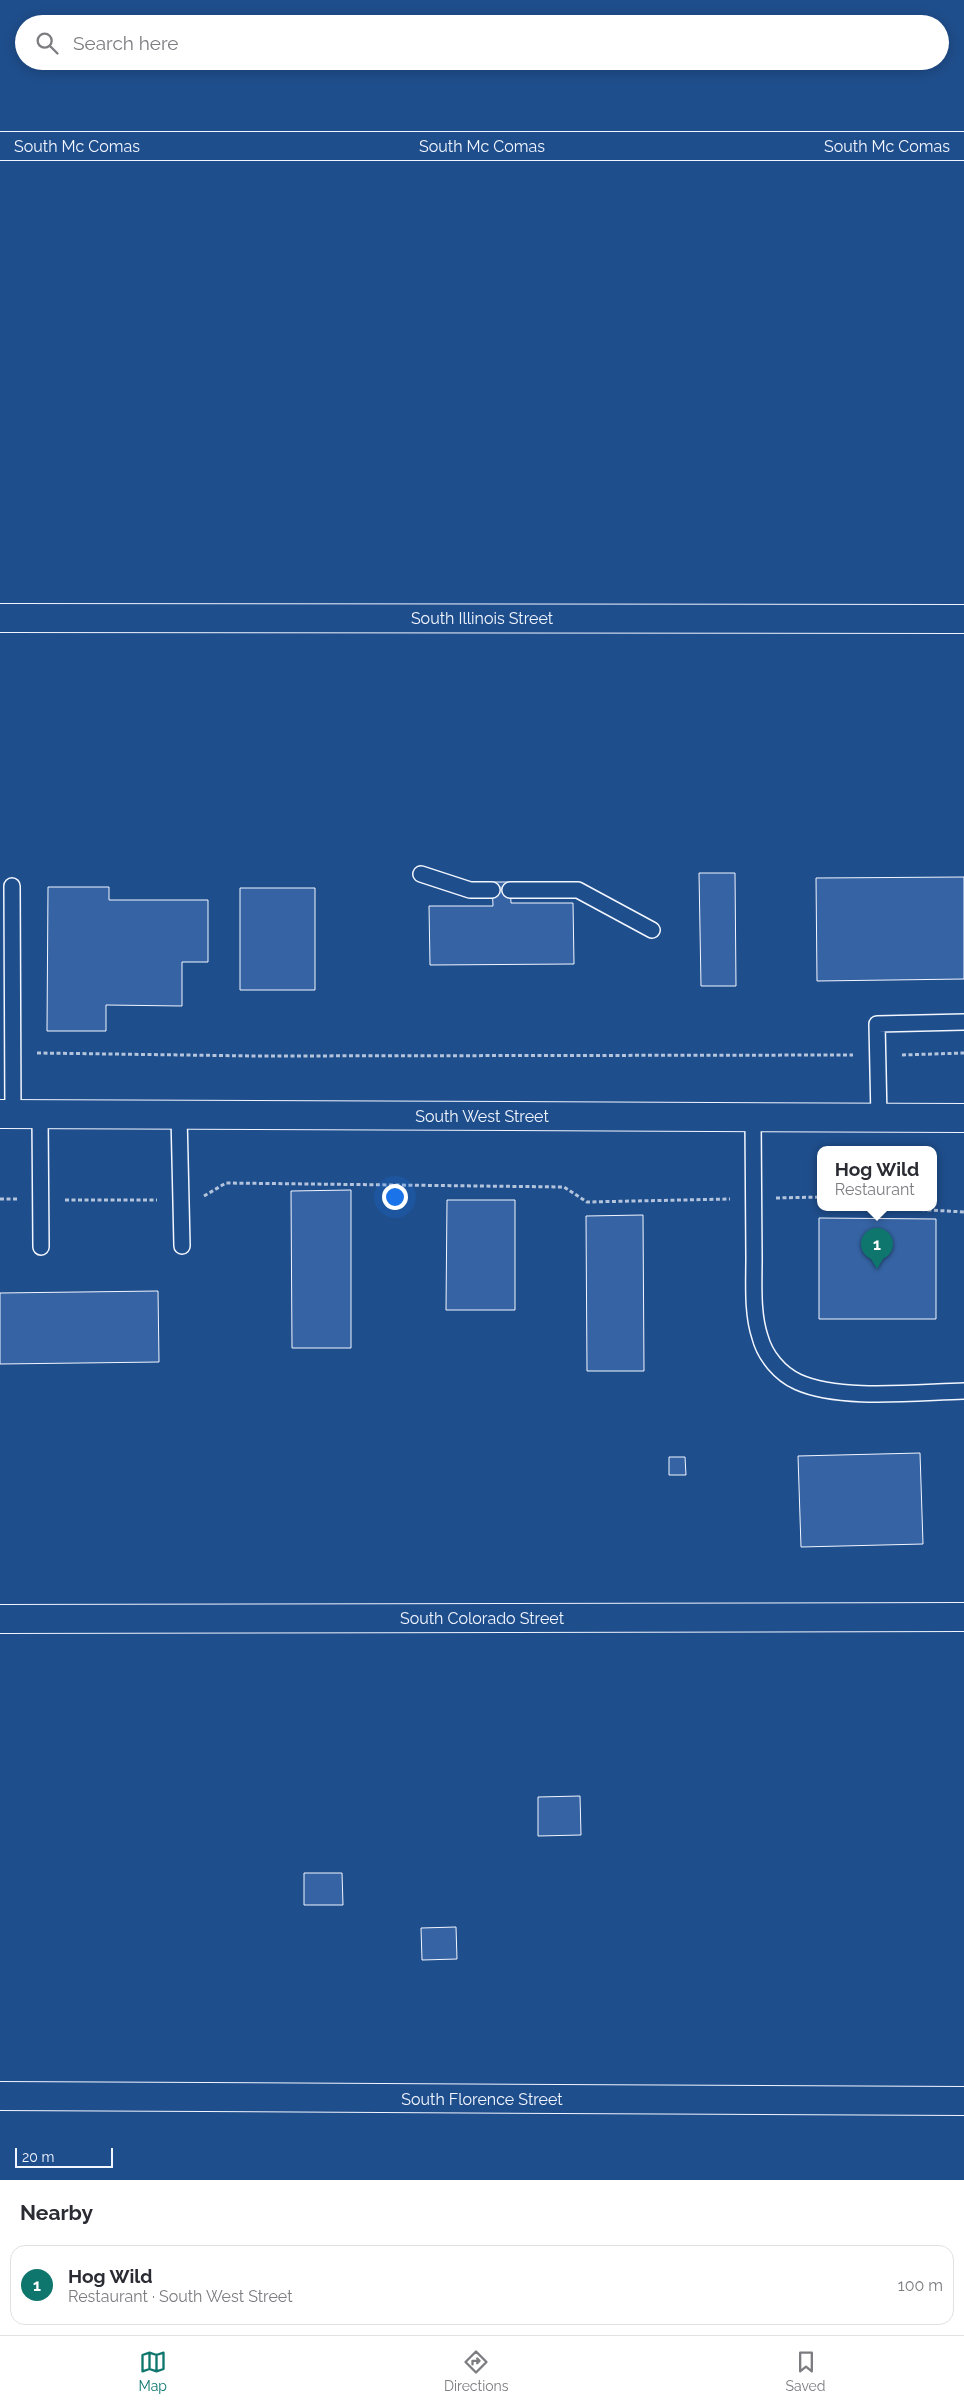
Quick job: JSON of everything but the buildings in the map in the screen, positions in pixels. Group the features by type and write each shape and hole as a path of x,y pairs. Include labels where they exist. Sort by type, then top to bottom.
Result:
{"street":[{"name":"South Mc Comas","path":"0,146 964,146"},
{"name":"South Illinois Street","path":"0,618 964,619"},
{"name":"South West Street","path":"18,1114 964,1118"},
{"name":"South Colorado Street","path":"0,1619 964,1617"},
{"name":"South Florence Street","path":"0,2096 964,2101"}],"lane":[{"path":"421,874 470,890 492,890"},
{"path":"12,886 13,1052 18,1114 40,1200 41,1247"},
{"path":"510,890 578,890 652,930"},
{"path":"879,1118 877,1024 964,1022"},
{"path":"179,1115 182,1246"},
{"path":"753,1118 755,1304 760,1337 769,1358 783,1372 798,1382 851,1393 964,1391"}],"path":[{"path":"13,1052 256,1056 878,1055 964,1053"},
{"path":"0,1199 196,1200 226,1183 564,1187 587,1202 817,1197"},
{"path":"937,1210 964,1212"}],"place":[{"name":"Hog Wild","path":"877,1269"}]}
